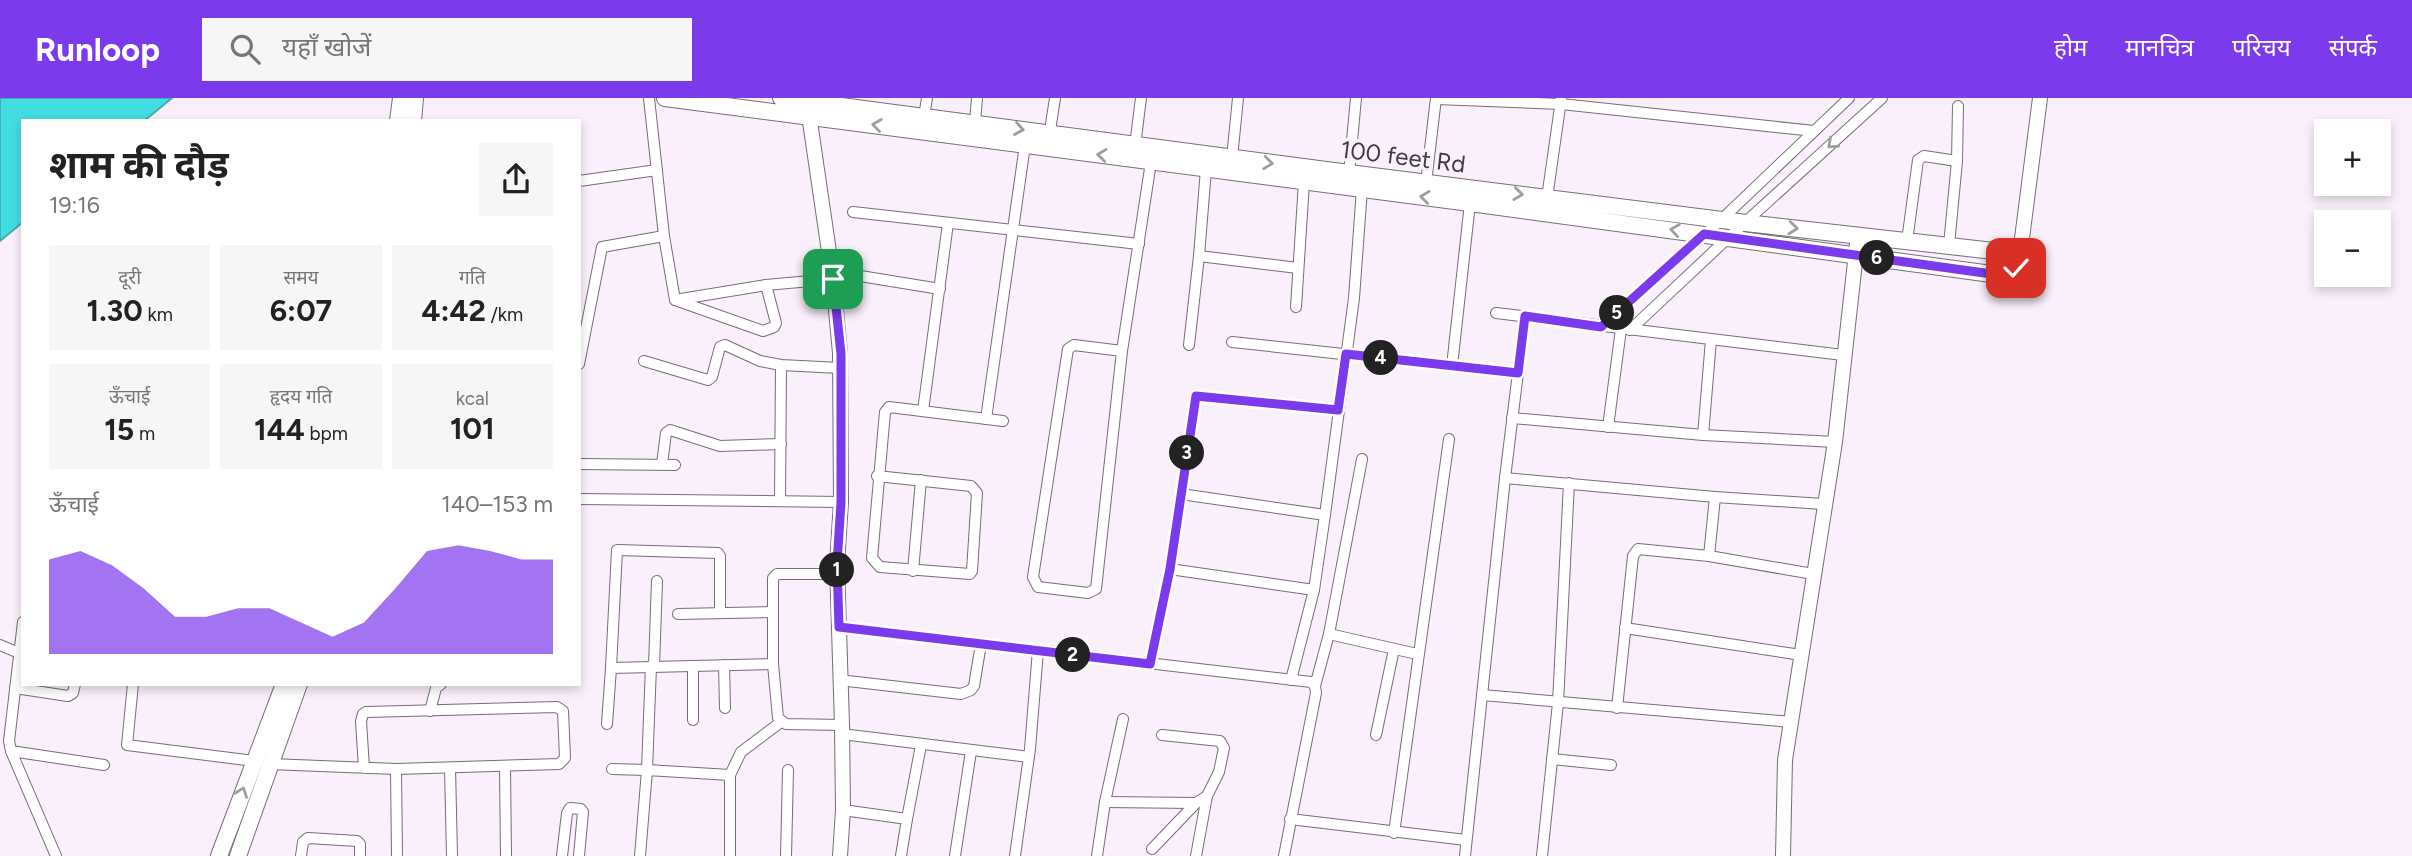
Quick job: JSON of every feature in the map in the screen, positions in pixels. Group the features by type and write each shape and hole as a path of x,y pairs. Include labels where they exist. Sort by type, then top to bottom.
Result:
{"main road":[{"path":"398,119 401,98"},
{"path":"413,119 415,98"},
{"path":"665,98 808,105 1025,145 1049,141 1151,162 2006,276 2016,268 2020,254"},
{"name":"100 feet Rd","path":"781,98 808,105 868,104 924,117 975,122 1049,141 1135,146 1721,220 2020,254"},
{"path":"238,856 283,686"},
{"path":"219,856 298,686"}],"street":[{"path":"649,98 664,236 675,300"},
{"path":"924,117 927,98"},
{"path":"975,122 977,98"},
{"path":"1049,141 1055,98"},
{"path":"1135,146 1142,98"},
{"path":"1232,158 1238,98"},
{"path":"1349,173 1356,98"},
{"path":"1601,327 1721,220 1849,98"},
{"path":"1608,427 1626,330 1882,98"},
{"path":"2020,254 2040,98"},
{"path":"1426,183 1436,99 1481,102 1561,101 1814,131"},
{"path":"1547,198 1561,101"},
{"path":"808,105 838,276 841,502 837,574 843,810 840,856"},
{"path":"1949,245 1957,162 1958,106"},
{"path":"986,419 1025,145"},
{"path":"1906,241 1917,160 1924,156 1957,162"},
{"path":"1122,351 1078,345 1068,349 1033,578 1038,587 1088,593 1096,589 1122,351 1151,162"},
{"path":"1189,345 1206,169"},
{"path":"581,181 657,170"},
{"path":"1296,307 1304,181"},
{"path":"1291,680 1314,590 1325,515 1353,298 1363,189"},
{"path":"1452,366 1470,203"},
{"path":"853,212 1139,244"},
{"path":"923,411 948,223"},
{"path":"1783,856 1784,771 1835,442 1858,235"},
{"path":"581,354 602,247 664,236"},
{"path":"1199,256 1298,268"},
{"path":"675,300 838,276 940,289"},
{"path":"675,300 763,331 774,327 776,323 766,285"},
{"path":"1496,313 1843,355"},
{"path":"1465,856 1525,316"},
{"path":"1703,435 1711,340"},
{"path":"1232,342 1518,373"},
{"path":"644,361 708,380 712,377 720,347 724,345 760,361 781,365 840,368"},
{"path":"780,501 781,365"},
{"path":"1150,664 1170,569 1196,396 1338,410"},
{"path":"877,476 971,485 975,488 977,493 972,571 965,575 880,567 872,558 877,476 886,408 1003,421"},
{"path":"1512,418 1703,435 1835,442"},
{"path":"662,464 666,433 670,430 720,446 781,444"},
{"path":"1394,832 1449,439"},
{"path":"1284,856 1316,693 1315,686 1329,634 1362,459"},
{"path":"581,464 675,465"},
{"path":"1505,478 1824,504"},
{"path":"913,570 921,480"},
{"path":"1542,856 1558,703 1569,483"},
{"path":"1181,494 1325,515"},
{"path":"1709,556 1715,497"},
{"path":"581,499 841,502"},
{"path":"1617,708 1635,552 1642,548 1709,556 1813,574"},
{"path":"607,724 617,550 718,552 720,613"},
{"path":"1170,569 1314,590"},
{"path":"780,722 773,664 772,583 777,574 837,574"},
{"path":"640,856 657,580"},
{"path":"678,614 772,612"},
{"path":"839,627 1311,682 1315,686"},
{"path":"1625,628 1801,655"},
{"path":"1329,634 1417,654"},
{"path":"21,638 9,734 11,751 56,856"},
{"path":"839,680 961,694 974,686 981,644"},
{"path":"0,645 19,653"},
{"path":"1376,736 1394,649"},
{"path":"1015,856 1029,757 1038,650"},
{"path":"611,668 773,664"},
{"path":"724,665 725,708"},
{"path":"693,666 693,720"},
{"path":"15,688 68,696 73,693 75,686"},
{"path":"133,686 127,745 262,762 364,768 559,764 564,761 561,709 363,714 361,721 364,768"},
{"path":"430,711 438,686"},
{"path":"1482,695 1791,722"},
{"path":"1097,856 1104,802 1123,719"},
{"path":"780,722 842,729 922,745 1029,757"},
{"path":"730,856 730,775 741,752 780,722"},
{"path":"1162,735 1220,741 1223,744 1219,772 1207,796 1196,856"},
{"path":"901,856 922,745"},
{"path":"11,751 104,765"},
{"path":"955,856 971,751"},
{"path":"1552,759 1611,765"},
{"path":"505,766 506,856"},
{"path":"450,768 452,856"},
{"path":"396,769 397,856"},
{"path":"612,769 730,775"},
{"path":"786,856 789,770"},
{"path":"1152,849 1196,803 1207,796"},
{"path":"1104,802 1196,803"},
{"path":"562,856 567,813 570,808 583,811 579,856"},
{"path":"843,810 907,819"},
{"path":"1290,819 1466,840"},
{"path":"301,856 303,842 308,838 357,841 360,844 360,856"}],"water":[{"path":"0,98 172,98 146,119 21,119 21,224 0,241"}],"route":[{"path":"833,279 841,354 841,502 837,564 839,627 1150,664 1170,569 1196,396 1338,410 1346,354 1518,373 1525,316 1601,327 1704,234 2006,276 2016,268"}]}
